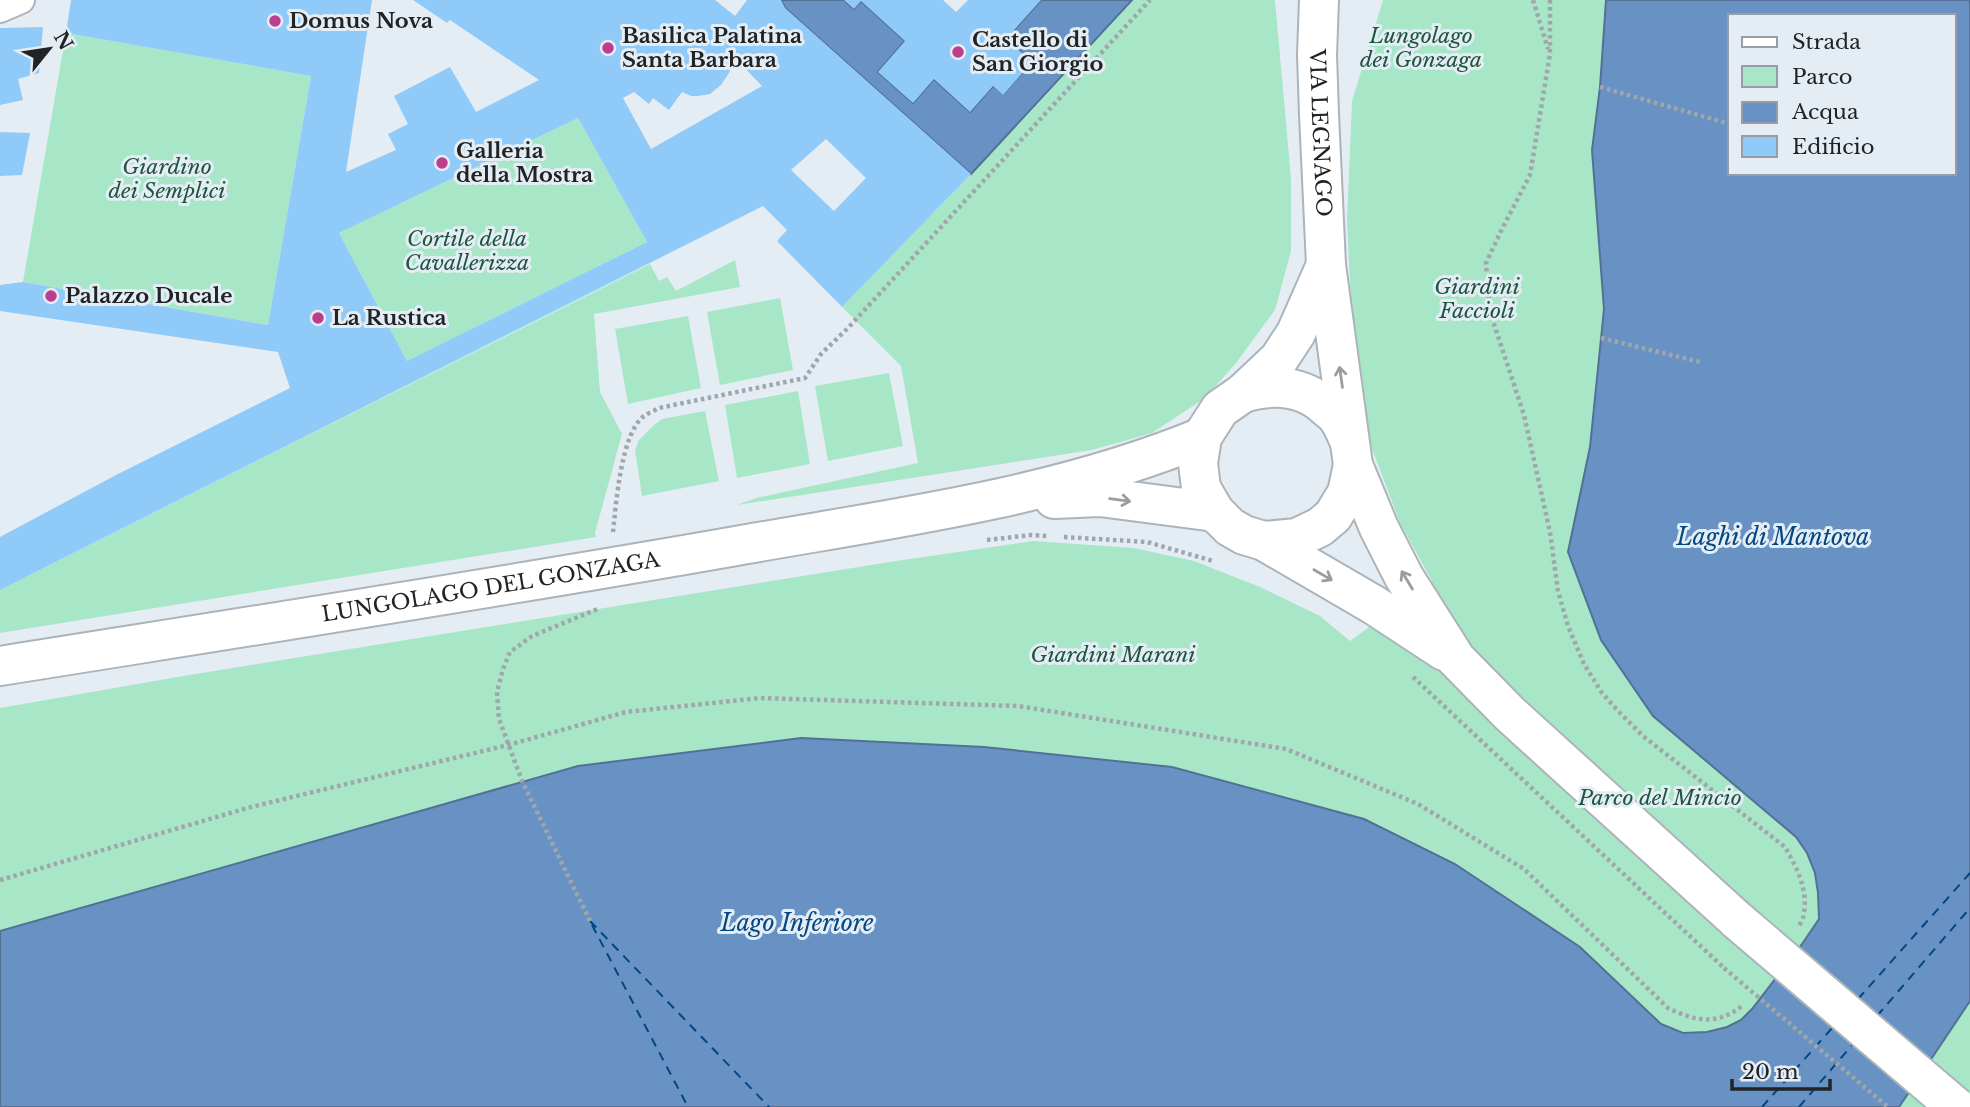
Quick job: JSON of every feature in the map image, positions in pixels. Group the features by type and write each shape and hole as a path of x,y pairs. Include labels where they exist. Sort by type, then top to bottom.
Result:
{"main road":[{"name":"VIA LEGNAGO","path":"1264,541 1297,538 1320,527 1333,516 1347,493 1352,455 1326,265 1317,55 1319,0"},
{"name":"VIA LEGNAGO","path":"1326,265 1296,333 1279,359 1243,393 1220,409 1202,437 1198,463 1201,488 1215,512 1230,527 1264,541 1374,605 1456,659"},
{"name":"VIA LEGNAGO","path":"1243,393 1262,387 1291,388 1318,399 1339,419 1379,528 1404,577 1456,659 1510,714 1738,921 1956,1107"},
{"name":"LUNGOLAGO DEL GONZAGA","path":"0,666 618,566 979,503 1158,455 1202,437"},
{"name":"LUNGOLAGO DEL GONZAGA","path":"979,503 1100,497 1215,512"}],"street":[{"path":"0,9 21,0"}],"path":[{"path":"614,540 615,512 625,450 629,437 643,416 659,408 805,378 821,354 1150,0"},
{"path":"1533,0 1550,54"},
{"path":"1550,0 1550,54 1530,175 1486,263 1490,312 1524,415 1568,626 1584,664 1602,693 1643,737 1785,847 1801,880 1804,913 1798,929"},
{"path":"1600,87 1728,123"},
{"path":"1601,338 1700,362"},
{"path":"977,541 1031,535 1147,542 1226,564"},
{"path":"590,921 522,782 499,719 497,692 510,652 531,636 612,604"},
{"path":"1410,674 1724,968 1888,1107"},
{"path":"0,880 251,807 626,712 760,698 1018,706 1286,749 1418,804 1524,869 1668,1008 1701,1021 1733,1013 1742,1006"}],"green space":[{"path":"1132,0 1275,0 1291,179 1291,251 1275,310 1236,363 1205,398 1152,433 1092,450 737,505 756,498 918,463 901,366 842,307 971,174"},
{"name":"Laghi di Mantova","path":"1383,0 1970,0 1970,1107 0,1107 0,708 183,676 1033,541 1134,548 1194,561 1260,587 1320,616 1350,641 1432,581 1400,523 1368,438 1353,347 1347,219 1352,101"},
{"name":"Giardino dei Semplici","path":"66,33 311,76 268,325 23,282"},
{"name":"Cortile della Cavallerizza","path":"578,118 647,242 407,361 339,233"},
{"path":"735,260 740,287 594,314 600,392 622,434 596,537 0,633 0,590 650,264 659,281 667,277 676,291"},
{"path":"780,298 793,370 720,385 707,312"},
{"path":"688,316 701,388 628,404 615,329"},
{"path":"889,373 903,446 828,461 815,386"},
{"path":"798,391 810,464 737,478 725,405"},
{"path":"705,411 719,481 642,496 635,450 639,440 662,419"}],"water":[{"path":"781,0 844,0 854,9 861,1 905,41 878,72 913,103 934,79 970,112 993,86 1003,94 1032,62 1006,39 1041,0 1132,0 971,174 785,8"},
{"name":"Laghi di Mantova","path":"1606,0 1970,0 1970,1001 1899,1107 0,1107 0,931 578,766 801,738 984,747 1172,767 1364,819 1455,864 1580,947 1661,1024 1683,1033 1707,1032 1741,1020 1819,919 1815,873 1807,853 1796,837 1653,716 1601,640 1568,552 1590,447 1604,309 1592,150 1600,87"}],"building":[{"name":"Palazzo Ducale","path":"71,0 372,0 346,172 396,150 388,134 408,124 394,96 450,67 476,112 539,80 450,20 447,23 413,0 715,0 735,16 747,0 781,0 785,8 971,174 842,307 777,241 787,230 763,206 0,590 0,537 116,475 290,388 278,352 0,311 0,285 23,282 268,325 311,76 66,33","holes":["735,58 762,86 651,149 623,98 634,92 649,104 653,98 669,110 682,92 691,96 710,94 721,85","578,118 647,242 407,361 339,233","826,139 866,178 834,211 791,170"]},
{"name":"Castello di San Giorgio","path":"844,0 943,0 956,12 968,0 1041,0 1006,39 1032,62 1003,95 993,86 970,112 934,79 913,103 878,72 905,41 861,1 854,9"},
{"path":"43,27 39,73 18,79 23,100 0,105 0,28"},
{"path":"0,132 30,133 22,175 0,176"}],"ferry route":[{"path":"1858,999 1970,873"},
{"path":"1877,1016 1970,908"},
{"path":"590,921 769,1107"},
{"path":"592,925 688,1107"},
{"path":"1762,1107 1833,1027"},
{"path":"1799,1107 1853,1044"}],"place":[{"name":"Domus Nova","path":"275,21"},
{"name":"Basilica Palatina Santa Barbara","path":"608,48"},
{"name":"Castello di San Giorgio","path":"958,52"},
{"name":"Galleria della Mostra","path":"442,163"},
{"name":"Palazzo Ducale","path":"51,296"},
{"name":"La Rustica","path":"318,318"}],"park label":[{"name":"Lungolago dei Gonzaga","path":"1421,48"},
{"name":"Giardini Faccioli","path":"1477,299"},
{"name":"Giardini Marani","path":"1113,655"},
{"name":"Parco del Mincio","path":"1660,798"}],"water label":[{"name":"Lago Inferiore","path":"797,923"}]}
